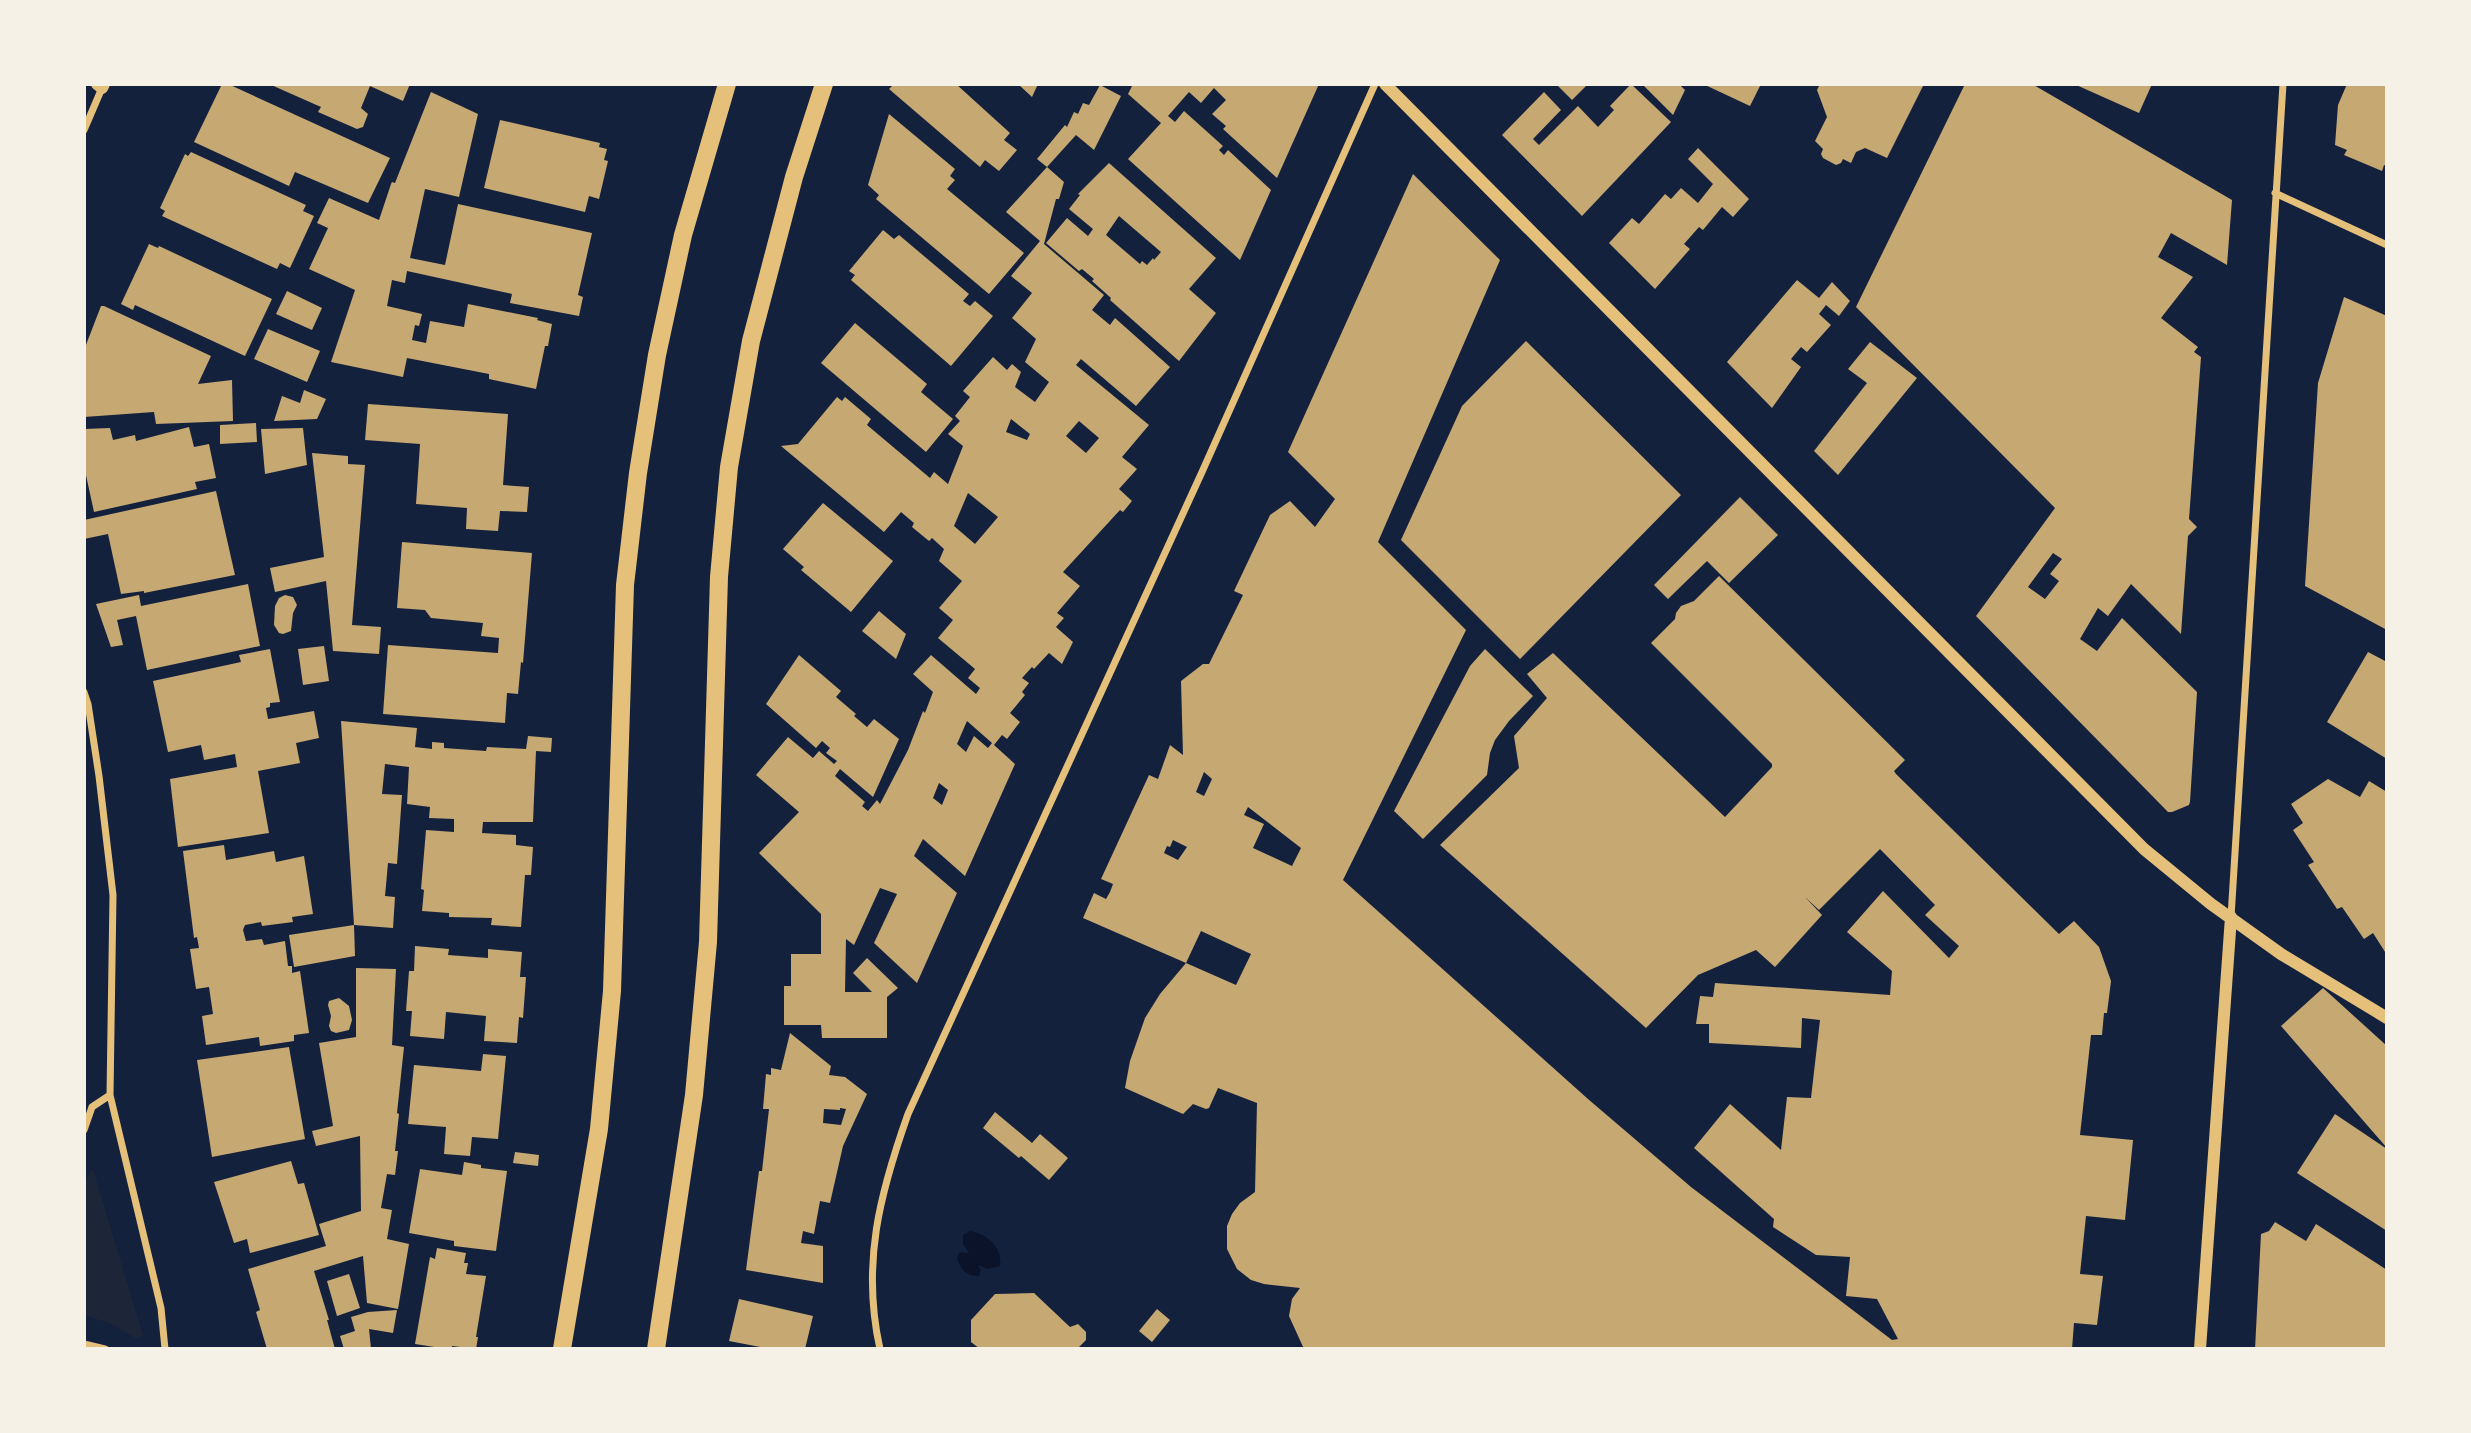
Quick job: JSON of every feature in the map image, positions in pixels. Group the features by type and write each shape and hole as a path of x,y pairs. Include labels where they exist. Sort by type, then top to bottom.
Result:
{"main road":[{"path":"562,1349 599,1129 612,991 625,585 638,473 657,355 683,235 727,84"},
{"path":"656,1349 694,1095 708,942 719,577 729,467 751,341 794,177 824,84"}],"street":[{"path":"880,1349 872,1296 875,1230 889,1167 908,1114 1196,484 1375,84"},
{"path":"1385,84 2144,849 2211,904 2281,954 2387,1018"},
{"path":"2200,1349 2231,918 2283,84"},
{"path":"84,130 101,85"},
{"path":"2275,192 2387,245"},
{"path":"84,692 99,776 113,895 110,1095 161,1308 165,1349"},
{"path":"84,1130 92,1107 110,1095"},
{"path":"84,1344 105,1349"}],"shaded area":[{"path":"93,1169 143,1335 137,1339 112,1324 84,1315 84,1182"},
{"path":"970,1231 988,1238 996,1247 1000,1266 988,1269 978,1265 981,1270 979,1276 968,1274 962,1269 957,1258 960,1252 969,1253 963,1244 963,1235"}],"building":[{"path":"222,84 228,84 390,158 368,203 295,172 289,186 194,142"},
{"path":"269,84 410,84 403,101 370,86 361,108 368,114 363,127 357,129 318,112 321,107"},
{"path":"894,84 956,84 1010,133 1004,140 1017,150 999,171 985,160 980,167 889,89"},
{"path":"1018,84 1038,84 1032,97"},
{"path":"1133,84 1319,84 1277,178 1223,129 1226,126 1212,114 1226,100 1214,88 1201,103 1189,92 1168,116 1175,122 1184,111 1223,146 1219,150 1224,155 1228,150 1271,190 1240,260 1128,159 1161,123 1128,94"},
{"path":"1556,84 1584,84 1586,86 1572,100"},
{"path":"1631,84 1671,122 1582,216 1502,135 1544,92 1561,110 1533,139 1539,145 1578,106 1598,127 1614,110 1610,106"},
{"path":"1642,84 1679,84 1685,90 1673,115"},
{"path":"1703,84 1761,84 1750,106"},
{"path":"1820,84 1924,84 1887,158 1865,148 1856,152 1851,163 1843,159 1836,165 1823,158 1823,149 1815,141 1827,117 1817,90"},
{"path":"1965,84 2032,84 2232,200 2227,265 2171,233 2158,257 2193,277 2161,318 2198,347 2194,352 2201,357 2189,519 2197,527 2188,536 2181,634 2131,584 2108,616 2098,608 2080,639 2097,651 2122,618 2197,692 2189,805 2168,812 1976,616 2055,508 1856,307","holes":["2053,553 2062,559 2050,574 2059,581 2045,599 2028,587"]},
{"path":"2074,84 2152,84 2139,113"},
{"path":"2347,84 2387,84 2387,166 2384,165 2382,171 2344,155 2347,150 2335,145 2338,105"},
{"path":"1100,85 1121,96 1094,150 1076,135 1047,167 1037,159 1065,125 1067,127 1074,112 1078,114 1083,103 1089,105"},
{"path":"431,92 478,114 459,197 425,189 410,258 445,265 458,204 592,233 578,295 583,297 579,316 510,303 512,294 407,271 405,283 392,280 387,306 422,314 419,326 415,325 412,340 426,343 430,321 464,327 468,304 538,318 537,320 552,324 536,389 489,379 489,374 407,358 403,377 331,362 355,290 309,269 328,228 317,223 329,198 379,220 391,184 395,183"},
{"path":"889,114 955,169 950,176 955,180 947,189 1024,253 989,294 876,199 879,195 868,185"},
{"path":"500,120 600,143 599,147 607,149 604,160 608,161 599,199 589,196 585,212 484,188"},
{"path":"1698,148 1749,199 1733,217 1722,207 1703,230 1699,227 1684,244 1690,249 1655,289 1609,243 1632,218 1639,224 1665,194 1671,199 1681,188 1698,203 1713,184 1688,159"},
{"path":"191,152 306,205 303,211 314,216 290,268 280,263 277,269 162,216 165,211 160,208 185,154 188,156"},
{"path":"1109,163 1216,258 1189,289 1216,313 1179,361 1110,300 1111,298 1092,281 1094,279 1082,269 1079,271 1046,243 1067,218 1088,236 1093,229 1069,209 1080,195 1078,194","holes":["1119,216 1161,252 1147,265 1142,261 1140,264 1106,235"]},
{"path":"1047,167 1064,182 1059,199 1056,199 1044,244 1104,295 1092,310 1110,325 1115,318 1170,367 1136,406 1081,359 1076,365 1149,425 1122,457 1137,469 1119,489 1132,501 1123,512 1120,510 1063,572 1080,586 1057,613 1064,618 1056,627 1073,642 1062,664 1049,653 1022,678 1029,683 1022,692 1025,695 1010,713 1020,722 1007,739 1002,735 994,745 1015,764 965,876 923,839 914,856 957,893 917,983 874,943 897,894 880,888 854,945 846,939 845,992 872,992 853,973 867,958 898,988 887,997 887,1038 822,1038 821,1025 784,1025 784,986 791,986 791,954 821,954 821,914 759,853 799,812 756,775 788,737 813,758 819,751 834,764 837,761 826,753 830,748 822,741 816,748 766,704 799,655 841,691 836,697 867,727 874,719 899,739 873,797 840,769 835,776 865,802 862,806 868,811 877,800 880,804 908,750 933,692 913,674 931,655 976,694 980,688 968,678 975,669 938,638 953,620 939,608 962,581 939,561 944,549 932,538 929,541 912,527 914,523 901,512 884,532 781,446 798,444 837,397 842,401 845,397 871,419 867,425 930,478 934,472 948,484 963,446 948,434 960,421 955,416 970,397 963,391 993,357 1007,370 1012,364 1021,372 1015,387 1035,402 1049,382 1025,362 1036,339 1012,318 1032,293 1011,276 1040,241 1006,212","holes":["1011,419 1030,434 1027,440 1006,432","1079,421 1099,438 1086,453 1066,436","968,493 998,517 975,544 954,526","967,721 992,743 988,748 974,736 966,752 957,744","939,783 948,790 942,805 933,798"]},
{"path":"1413,174 1500,260 1378,542 1466,630 1343,880 1588,1099 1691,1187 1892,1340 1898,1339 1877,1299 1846,1296 1850,1257 1816,1255 1773,1227 1774,1219 1694,1148 1730,1104 1781,1150 1787,1097 1811,1098 1820,1020 1802,1018 1801,1048 1709,1043 1709,1024 1696,1024 1700,996 1713,997 1715,983 1890,995 1892,971 1847,932 1883,891 1949,958 1959,946 1925,915 1935,905 1880,849 1819,910 1805,897 1822,915 1775,967 1756,950 1698,975 1646,1028 1440,845 1519,768 1514,736 1547,698 1527,674 1553,653 1725,817 1772,764 1651,643 1675,619 1681,606 1694,601 1719,576 1905,760 1894,771 1896,774 2059,934 2074,921 2099,947 2111,981 2102,1035 2091,1035 2080,1135 2133,1140 2125,1220 2086,1216 2080,1274 2103,1276 2097,1325 2074,1323 2072,1349 1304,1349 1289,1316 1292,1299 1300,1288 1251,1280 1237,1269 1227,1249 1227,1226 1232,1214 1240,1203 1255,1192 1257,1103 1218,1088 1209,1108 1193,1104 1183,1114 1125,1088 1130,1061 1145,1018 1160,994 1186,963 1083,918 1094,893 1106,899 1110,892 1113,884 1101,879 1149,775 1158,779 1170,745 1183,755 1181,681 1203,664 1209,664 1243,595 1234,591 1270,515 1290,501 1315,527 1335,499 1288,452","holes":["1204,772 1212,779 1204,796 1196,792","1248,807 1301,848 1292,866 1253,848 1264,824 1244,815","1173,840 1187,847 1178,860 1164,853 1167,846 1170,847","1201,931 1251,954 1236,985 1186,963"]},
{"path":"883,230 894,239 899,235 969,294 963,301 970,306 975,301 993,316 951,366 851,280 855,275 849,271"},
{"path":"149,244 158,248 159,246 272,299 245,356 135,305 133,310 121,304"},
{"path":"1797,280 1819,298 1832,282 1850,301 1839,316 1826,305 1819,314 1831,325 1807,352 1801,347 1791,359 1801,367 1772,408 1727,362"},
{"path":"287,291 322,308 312,330 276,314"},
{"path":"2344,297 2387,316 2387,630 2305,586 2318,383"},
{"path":"101,306 211,356 198,384 232,380 233,421 156,424 154,412 84,417 84,350"},
{"path":"855,323 927,384 921,392 953,419 926,452 821,363"},
{"path":"268,329 320,351 307,382 254,359"},
{"path":"1526,341 1681,495 1520,659 1401,540 1462,406"},
{"path":"1870,342 1917,378 1838,475 1814,451 1867,383 1848,369"},
{"path":"304,390 326,399 317,419 274,421 282,396 300,403"},
{"path":"368,404 508,414 503,485 529,487 527,512 500,511 498,531 466,529 467,508 416,504 420,444 365,440"},
{"path":"256,423 257,442 220,444 220,425"},
{"path":"189,427 194,447 209,444 216,478 195,482 197,489 94,512 84,466 84,429 110,428 113,440 135,435 136,441"},
{"path":"303,428 307,465 265,474 261,429"},
{"path":"312,453 348,456 348,464 365,465 352,625 381,627 379,654 333,651 326,581 275,592 270,568 324,557"},
{"path":"216,491 235,575 144,593 121,594 108,534 84,539 84,520"},
{"path":"1740,497 1778,535 1729,583 1707,561 1668,599 1654,585"},
{"path":"823,503 893,561 851,612 801,570 804,567 783,549"},
{"path":"402,542 532,553 523,663 521,662 518,694 507,693 505,723 383,714 388,645 498,653 499,638 481,636 483,623 431,618 425,610 397,608"},
{"path":"248,584 260,646 147,670 136,616 117,620 123,645 111,647 96,604 139,595 141,606"},
{"path":"285,595 293,597 297,605 291,631 283,634 279,633 274,625 275,606 279,598"},
{"path":"879,611 906,634 896,659 862,631"},
{"path":"324,646 329,681 303,685 298,649"},
{"path":"270,649 280,702 270,703 270,707 266,708 268,719 314,711 319,738 296,743 300,763 258,771 269,833 178,847 170,779 237,767 235,754 204,760 201,745 168,752 153,681 241,662 239,655"},
{"path":"1485,649 1533,696 1495,740 1487,775 1423,839 1394,811 1470,666"},
{"path":"2368,652 2387,662 2387,759 2327,722"},
{"path":"341,721 417,728 415,747 432,749 432,742 444,743 444,748 486,751 487,747 526,749 528,736 552,738 551,752 536,751 533,822 483,822 482,833 516,835 516,845 533,847 531,875 525,875 521,927 491,925 492,918 449,917 449,913 422,911 426,830 454,832 454,819 429,818 430,807 407,804 409,767 385,764 382,794 402,795 397,864 388,863 385,896 395,897 393,928 354,925"},
{"path":"2328,779 2360,797 2369,781 2387,792 2387,955 2373,933 2364,939 2342,907 2337,909 2308,865 2314,862 2293,830 2303,823 2291,804"},
{"path":"224,845 226,860 274,851 276,862 304,856 313,914 292,917 293,922 245,925 243,930 246,941 262,939 264,945 285,941 288,966 292,966 292,973 300,971 309,1033 294,1035 294,1041 260,1046 259,1037 206,1045 202,1016 213,1014 209,987 196,989 190,949 199,948 197,937 194,938 183,851"},
{"path":"354,925 355,956 294,967 289,935"},
{"path":"415,946 449,949 448,955 488,958 488,949 522,952 520,977 526,977 523,1018 519,1017 517,1043 484,1041 486,1016 446,1012 444,1039 410,1036 412,1011 406,1011 409,971 414,971"},
{"path":"356,968 396,969 392,1045 404,1047 397,1113 395,1151 398,1151 395,1175 387,1174 381,1208 392,1210 387,1239 409,1244 398,1309 367,1303 363,1256 314,1271 335,1349 267,1349 256,1312 260,1310 248,1269 326,1246 319,1224 361,1211 360,1136 316,1146 312,1131 333,1126 319,1043 356,1037"},
{"path":"2323,988 2387,1046 2387,1148 2281,1026"},
{"path":"339,998 349,1006 352,1020 349,1030 336,1033 331,1031 329,1026 331,1016 328,1005 329,1001"},
{"path":"790,1033 831,1066 829,1075 845,1077 867,1094 843,1146 830,1203 820,1201 814,1234 803,1231 801,1243 823,1246 823,1283 746,1270 769,1109 763,1109 766,1074 771,1075 771,1068 781,1070","holes":["824,1109 846,1109 841,1125 823,1123"]},
{"path":"289,1047 305,1139 212,1157 197,1060"},
{"path":"483,1054 506,1056 498,1139 472,1137 470,1156 444,1154 446,1127 408,1124 414,1065 481,1071"},
{"path":"995,1112 1032,1143 1040,1134 1068,1158 1049,1180 983,1128"},
{"path":"2335,1114 2387,1149 2387,1231 2297,1173"},
{"path":"515,1152 539,1155 538,1166 513,1163"},
{"path":"291,1161 298,1184 304,1183 319,1235 250,1253 247,1239 234,1243 214,1182"},
{"path":"464,1162 481,1165 481,1168 507,1171 496,1251 454,1246 454,1241 409,1233 420,1169 462,1175"},
{"path":"2275,1222 2306,1241 2316,1224 2387,1270 2387,1349 2255,1349 2261,1234 2269,1231"},
{"path":"437,1248 466,1253 466,1274 486,1276 476,1349 452,1346 452,1349 447,1349 415,1344 430,1257 435,1259"},
{"path":"349,1274 360,1308 337,1316 327,1281"},
{"path":"1034,1293 1070,1327 1078,1324 1086,1332 1086,1340 1077,1349 980,1349 971,1342 971,1320 995,1294"},
{"path":"739,1299 813,1316 805,1349 771,1349 729,1341"},
{"path":"1157,1309 1170,1320 1152,1342 1139,1331"},
{"path":"397,1310 393,1333 369,1329 371,1349 344,1349 340,1336 355,1331 351,1317 368,1312"}]}
